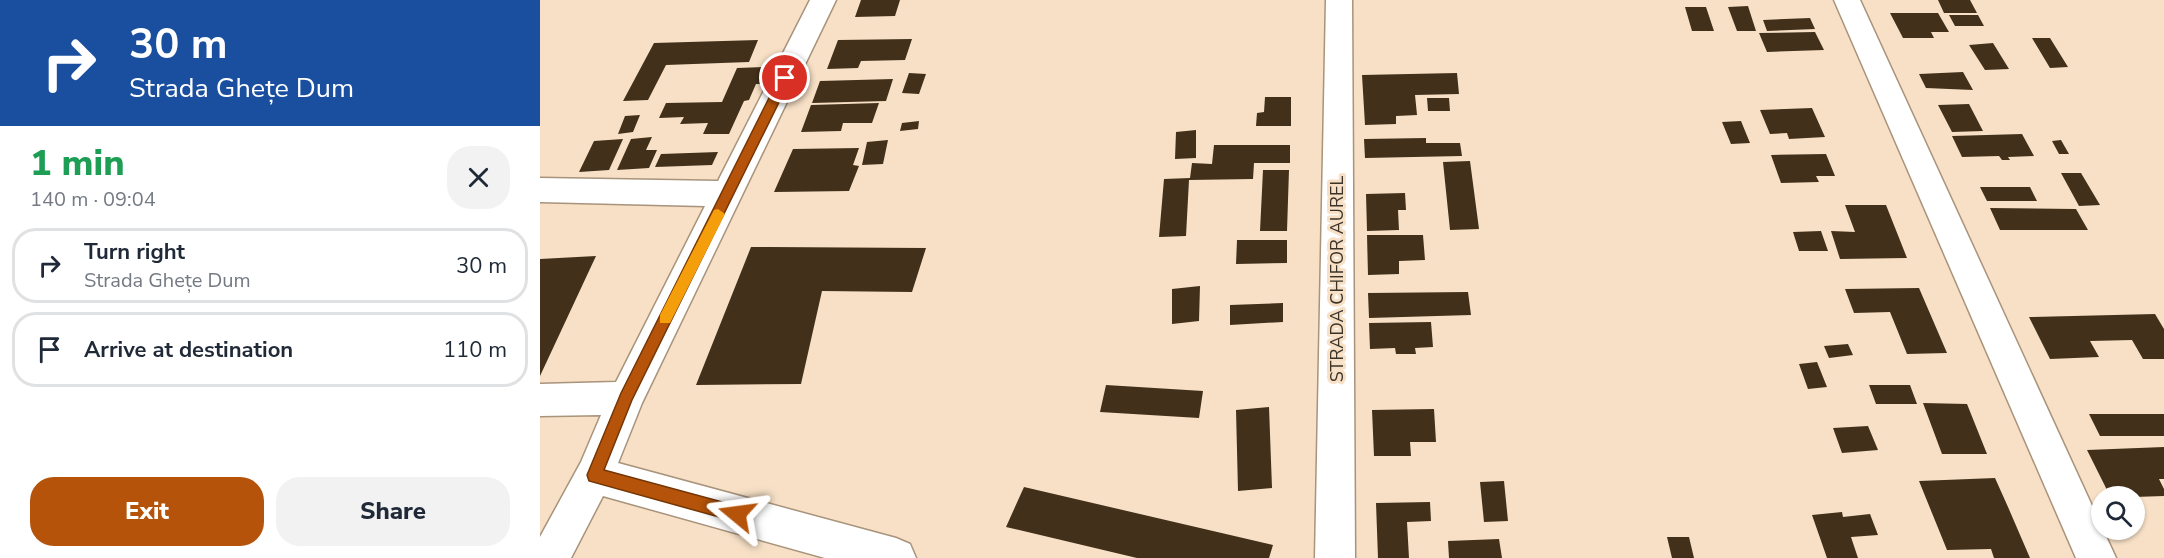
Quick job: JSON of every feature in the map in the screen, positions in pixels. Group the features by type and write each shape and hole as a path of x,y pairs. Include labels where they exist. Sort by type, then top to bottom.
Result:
{"main road":[{"path":"550,558 594,475 626,398 823,0"},
{"name":"STRADA CHIFOR AUREL","path":"1335,558 1339,0"},
{"path":"1847,0 2096,558"},
{"path":"540,190 728,194"},
{"path":"540,400 626,398"},
{"path":"594,475 896,558"}],"building":[{"path":"861,0 900,0 895,16 855,17"},
{"path":"1938,0 1970,0 1977,13 1944,13"},
{"path":"1748,6 1756,31 1737,31 1728,7"},
{"path":"1685,7 1706,7 1714,31 1692,31"},
{"path":"1890,13 1938,13 1949,32 1931,32 1934,38 1903,38"},
{"path":"1949,15 1978,15 1984,26 1955,26"},
{"path":"1810,18 1815,29 1767,31 1763,20"},
{"path":"1815,32 1824,50 1767,52 1759,33"},
{"path":"2032,38 2050,38 2068,67 2050,68"},
{"path":"912,39 905,60 861,61 858,68 827,69 838,40"},
{"path":"758,40 749,62 666,65 648,100 623,101 654,43"},
{"path":"1993,43 2009,69 1985,70 1969,45"},
{"path":"767,67 760,84 756,84 749,100 744,101 729,134 703,134 708,123 680,124 684,117 659,118 666,103 722,102 737,68"},
{"path":"1963,72 1973,90 1926,88 1919,74"},
{"path":"909,73 926,74 919,94 902,93"},
{"path":"1457,73 1459,94 1415,95 1417,115 1396,116 1396,124 1365,125 1362,75"},
{"path":"893,79 886,101 812,103 820,81"},
{"path":"1265,97 1291,97 1291,126 1256,126 1257,113 1264,112"},
{"path":"1427,98 1449,98 1450,111 1428,111"},
{"path":"879,103 872,123 843,123 841,131 801,132 811,105"},
{"path":"1969,104 1983,131 1952,132 1938,105"},
{"path":"1812,108 1825,137 1789,139 1787,133 1770,134 1760,110"},
{"path":"640,115 633,132 618,134 625,116"},
{"path":"919,121 918,129 900,131 902,123"},
{"path":"1741,121 1750,143 1731,144 1722,122"},
{"path":"1196,130 1196,158 1175,159 1176,132"},
{"path":"2022,134 2034,156 2008,157 2010,160 2002,160 1999,156 1962,157 1952,136"},
{"path":"652,137 646,150 657,150 649,168 617,170 631,139"},
{"path":"1426,138 1426,143 1460,143 1462,156 1365,158 1364,139"},
{"path":"623,139 609,170 579,172 594,141"},
{"path":"888,140 883,164 862,165 867,142"},
{"path":"2061,140 2069,154 2059,154 2052,141"},
{"path":"1214,145 1290,145 1290,163 1254,163 1253,179 1189,180 1186,236 1159,237 1164,179 1190,178 1192,163 1212,164"},
{"path":"859,148 853,165 859,166 849,191 774,192 793,149"},
{"path":"718,152 712,165 655,167 661,154"},
{"path":"1826,154 1835,176 1816,176 1819,182 1781,183 1771,155"},
{"path":"1470,161 1479,229 1450,230 1443,162"},
{"path":"1263,170 1289,170 1287,231 1260,231"},
{"path":"2061,173 2081,173 2100,205 2079,206"},
{"path":"1980,187 2030,187 2037,201 1987,201"},
{"path":"1405,193 1406,210 1398,210 1399,230 1367,231 1366,194"},
{"path":"1845,205 1886,205 1907,258 1840,259 1831,231 1855,232"},
{"path":"1990,208 2076,209 2088,230 2000,230"},
{"path":"1821,231 1828,251 1799,251 1793,232"},
{"path":"1367,235 1423,235 1425,260 1399,261 1399,274 1368,275"},
{"path":"1237,240 1287,240 1287,263 1236,264"},
{"path":"751,247 926,248 912,292 822,291 801,384 696,385"},
{"path":"596,256 540,376 540,259"},
{"path":"1200,286 1199,321 1172,324 1172,289"},
{"path":"1919,288 1947,353 1907,354 1890,312 1854,313 1845,289"},
{"path":"1468,292 1471,315 1369,318 1368,293"},
{"path":"1283,303 1283,322 1230,325 1230,305"},
{"path":"2155,314 2164,329 2164,359 2143,359 2132,340 2090,341 2099,357 2050,359 2029,317"},
{"path":"1431,322 1433,347 1415,348 1416,354 1396,354 1395,348 1370,349 1369,323"},
{"path":"1848,344 1853,355 1829,358 1824,346"},
{"path":"1817,362 1827,387 1808,389 1799,364"},
{"path":"1106,385 1203,391 1199,418 1100,412"},
{"path":"1869,385 1910,385 1917,404 1876,404"},
{"path":"1923,403 1967,404 1987,454 1942,454"},
{"path":"1269,407 1272,488 1238,491 1236,410"},
{"path":"1434,409 1436,442 1410,442 1411,456 1374,456 1372,410"},
{"path":"2089,414 2164,414 2164,436 2100,436"},
{"path":"1868,426 1878,450 1842,453 1833,428"},
{"path":"2164,447 2164,479 2159,479 2164,489 2164,496 2145,497 2145,486 2105,486 2087,450"},
{"path":"1995,478 2030,558 1994,558 1991,549 1947,550 1919,481"},
{"path":"1504,481 1508,521 1484,522 1480,482"},
{"path":"1024,487 1273,545 1269,558 1137,558 1006,527"},
{"path":"1430,502 1431,521 1407,522 1409,558 1378,558 1376,503"},
{"path":"1842,512 1843,517 1870,514 1878,535 1851,537 1858,558 1827,558 1812,515"},
{"path":"1667,537 1689,537 1694,558 1672,558"},
{"path":"1499,539 1502,558 1449,558 1448,541"}],"slow traffic":[{"path":"665,319 718,214"}],"route":[{"path":"737,514 594,475 626,398 785,78"}]}
